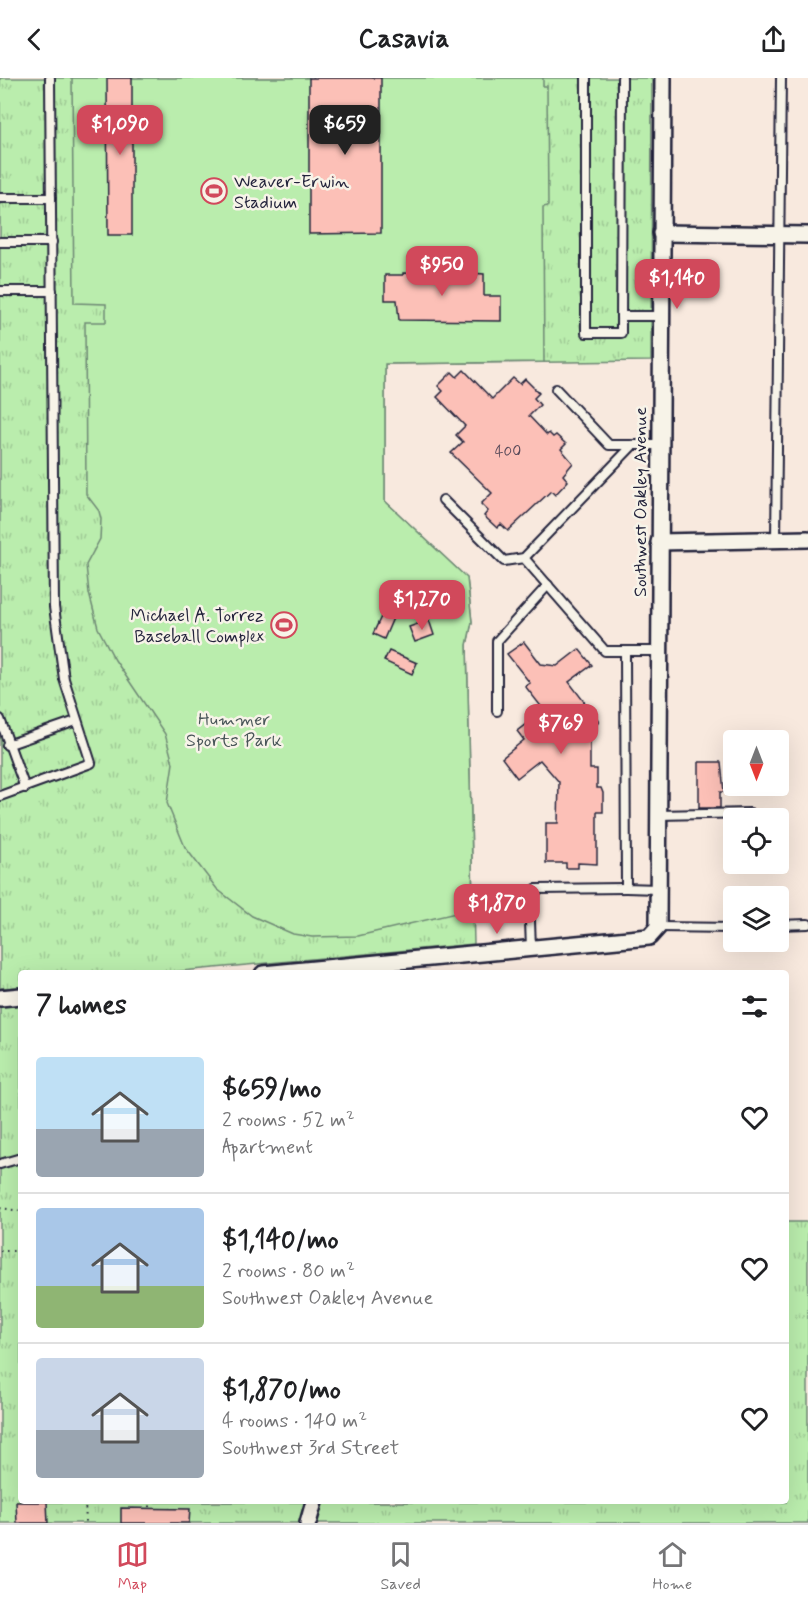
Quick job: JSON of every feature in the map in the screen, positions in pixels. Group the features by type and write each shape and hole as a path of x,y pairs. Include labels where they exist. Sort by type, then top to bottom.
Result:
{"street":[{"name":"Southwest Oakley Avenue","path":"658,927 663,78"},
{"path":"661,233 808,235"},
{"path":"659,542 808,539"},
{"path":"346,970 531,948 649,937 658,927"},
{"path":"0,998 18,996"},
{"path":"308,1523 313,1504"}],"lane":[{"path":"0,796 91,763 76,721 63,670 54,607 50,78"},
{"path":"586,78 586,333 621,333 622,78"},
{"path":"776,541 781,78"},
{"path":"0,198 51,198"},
{"path":"0,242 52,242"},
{"path":"0,291 52,291"},
{"path":"621,316 660,316"},
{"path":"556,389 609,445 660,445"},
{"path":"443,500 504,561 524,558 633,445"},
{"path":"524,558 605,651 659,651"},
{"path":"497,711 497,641 548,585"},
{"path":"625,651 626,888"},
{"path":"0,719 7,745 25,788"},
{"path":"7,745 76,721"},
{"path":"659,815 723,814"},
{"path":"531,948 529,895 536,889 658,889"},
{"path":"789,925 808,924"},
{"path":"658,927 723,928"},
{"path":"0,1164 18,1159"}],"path":[{"path":"0,1208 18,1211"},
{"path":"0,1251 18,1251"},
{"path":"85,1504 86,1523 91,1523"}],"green space":[{"name":"Hummer Sports Park","path":"0,78 652,78 651,361 385,364 385,501 467,578 472,622 467,645 474,944 192,970 18,970 18,987 0,988"},
{"name":"Hummer Sports Park","path":"72,78 543,78 543,86 547,86 548,206 543,207 544,362 385,364 385,501 467,578 472,622 467,645 473,909 358,936 312,937 293,934 252,916 217,889 185,847 167,803 173,763 165,734 115,660 98,628 89,593 86,565 100,539 101,519 99,511 86,494 85,322 106,322 106,304 74,303"},
{"path":"18,1005 18,1504 789,1504 789,1222 808,1222 808,1523 0,1523 0,1007"}],"building":[{"path":"107,78 132,78 132,235 108,235"},
{"path":"309,78 381,78 381,233 309,234"},
{"path":"456,272 484,274 484,296 501,296 501,321 399,320 397,300 385,300 385,275 456,274"},
{"path":"464,370 492,399 513,378 520,384 525,379 539,393 534,398 540,405 529,416 547,435 549,433 553,437 556,435 566,444 561,449 573,463 563,475 568,481 555,495 551,491 508,531 501,524 497,528 484,516 488,511 481,504 492,493 451,453 463,442 456,435 465,426 437,397 443,391 438,386 452,372 457,377"},
{"path":"386,606 396,611 384,639 373,634"},
{"path":"429,620 434,635 415,642 409,627"},
{"path":"524,642 541,664 557,666 579,649 592,665 569,682 599,721 590,728 590,769 597,769 597,788 601,788 603,793 603,812 597,812 597,864 578,863 578,868 566,868 566,863 546,863 546,823 558,823 559,782 540,760 517,778 502,758 524,740 517,731 544,710 525,686 530,683 507,654"},
{"path":"389,651 417,663 412,674 384,661"},
{"path":"699,762 721,762 723,792 720,792 720,808 699,808"},
{"path":"16,1502 18,1504 47,1504 48,1523 17,1523"},
{"path":"121,1508 190,1509 189,1523 121,1523"}],"place":[{"name":"Weaver-Erwin Stadium","path":"214,191"},
{"name":"Michael A. Torrez Baseball Complex","path":"284,625"}]}
